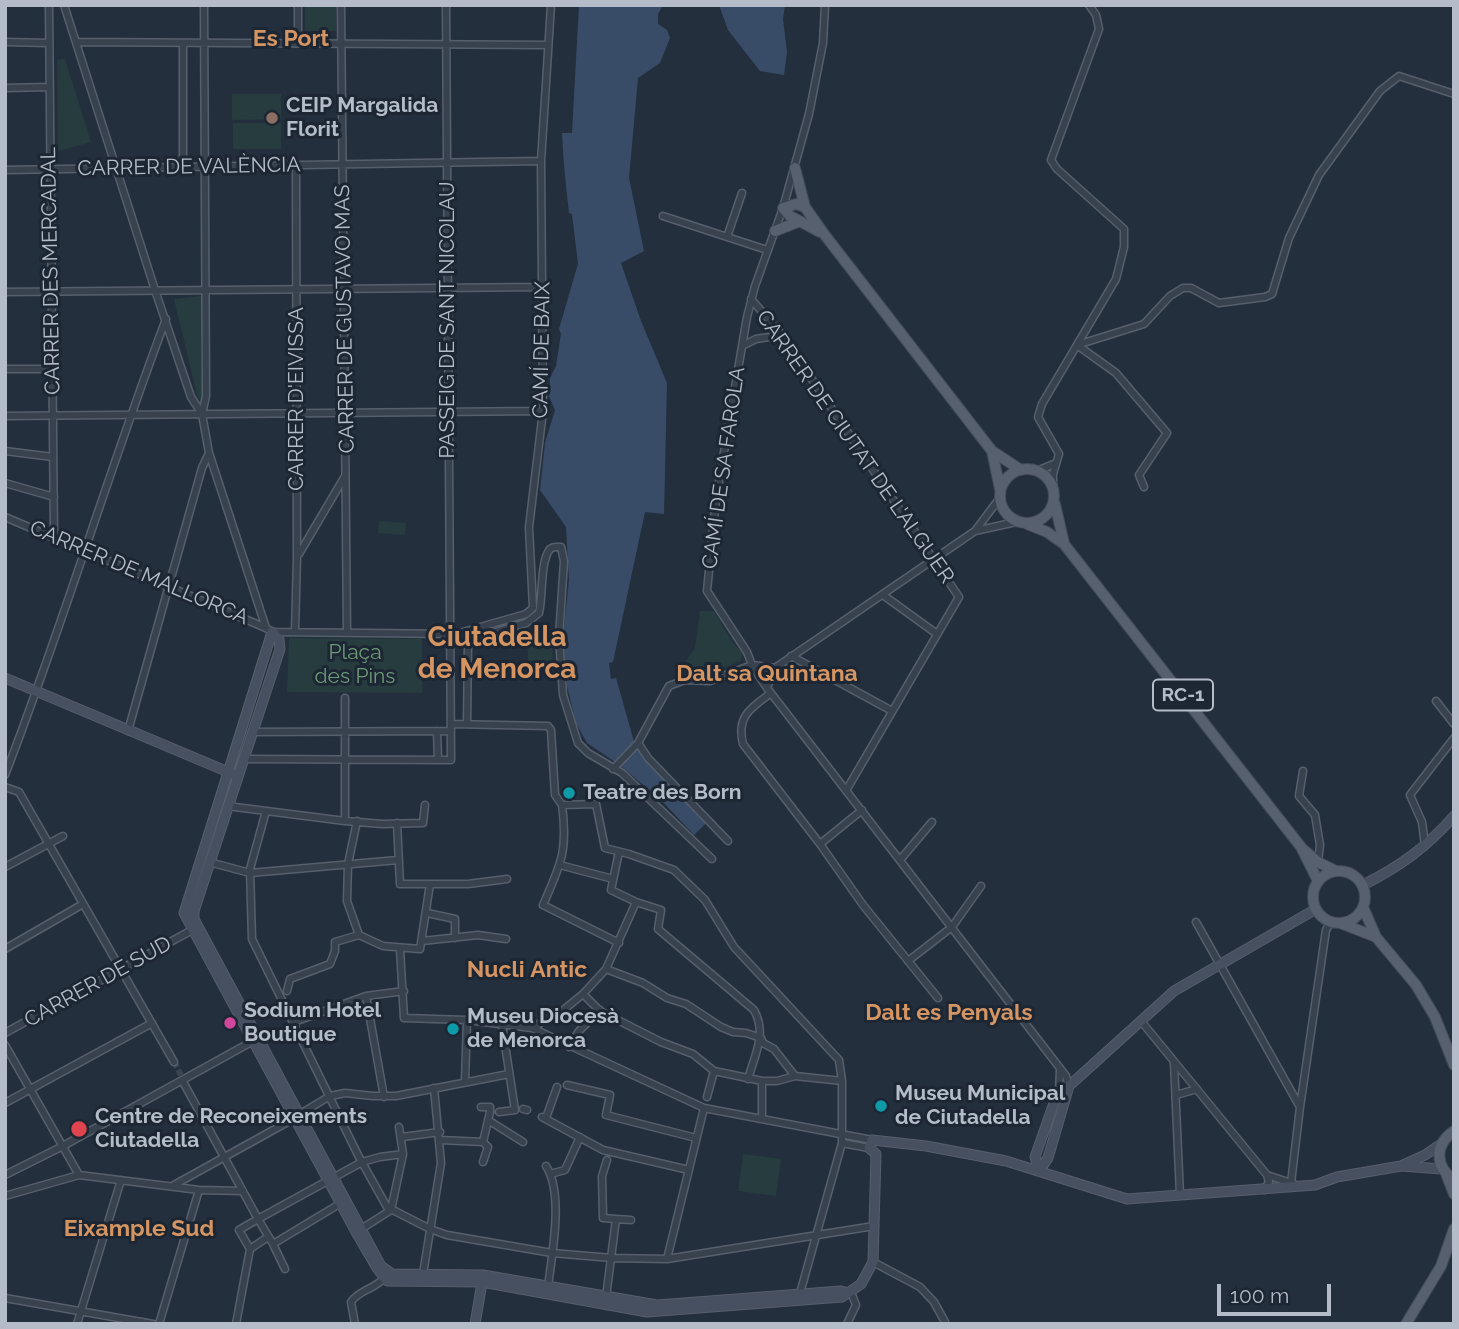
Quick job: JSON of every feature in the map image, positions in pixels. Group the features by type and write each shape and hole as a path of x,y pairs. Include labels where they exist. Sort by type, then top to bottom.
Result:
{"main road":[{"path":"795,168 805,207 992,451 1021,470 1037,471 1045,475 1053,488"},
{"path":"805,207 796,204 783,208 798,222 824,234"},
{"path":"775,231 798,222"},
{"path":"992,451 1003,510 1016,522"},
{"path":"1000,494 1005,480 1021,470"},
{"name":"RC-1","path":"1053,488 1064,544"},
{"path":"1027,524 1045,518 1052,509 1054,500"},
{"name":"RC-1","path":"1016,522 1046,532 1064,544 1301,847 1318,862 1336,871 1352,873 1363,885"},
{"name":"RC-1","path":"1301,847 1318,881"},
{"path":"1336,871 1318,881 1313,895 1316,909 1335,922 1376,937"},
{"path":"1335,922 1354,919 1366,899 1363,885"},
{"path":"1363,907 1376,937 1416,985 1435,1017 1454,1065"},
{"path":"1453,1130 1441,1144 1439,1153 1454,1194"},
{"path":"1406,1324 1441,1266 1454,1229"}],"street":[{"name":"CARRER DES MERCADAL","path":"49,5 54,537"},
{"path":"64,5 191,397 202,414"},
{"path":"204,5 206,396 202,414 209,453 269,630 279,639 280,649 238,775 223,805 184,913 359,1231"},
{"path":"298,5 298,43"},
{"name":"CARRER DE GUSTAVO MAS","path":"341,5 347,633"},
{"name":"PASSEIG DE SANT NICOLAU","path":"446,5 451,634"},
{"name":"CAMÍ DE BAIX","path":"451,634 492,626 526,614 533,608 529,527 542,411 541,161 551,5"},
{"name":"CAMÍ DE SA FAROLA","path":"752,665 747,652 707,591 716,499 751,299 783,208 816,85 823,43 825,5"},
{"path":"1053,488 1053,474 1059,454 1038,416 1042,404 1116,279 1125,237 1124,229 1119,223 1057,169 1051,160 1098,29 1097,15 1089,5"},
{"path":"76,42 548,45"},
{"path":"5,43 49,43"},
{"path":"183,43 183,167"},
{"path":"1077,345 1144,324 1170,296 1183,288 1191,288 1219,303 1272,294 1289,238 1319,175 1380,91 1399,76 1454,94"},
{"path":"5,88 49,87"},
{"name":"CARRER DE VALÈNCIA","path":"5,170 541,161"},
{"name":"CARRER D'EIVISSA","path":"295,632 298,557 296,166"},
{"path":"727,237 741,193"},
{"path":"663,216 768,250"},
{"path":"5,292 543,287"},
{"name":"CARRER DE CIUTAT DE L'ALGUER","path":"751,299 782,335 958,597 937,634"},
{"path":"5,775 38,692 130,415 166,319"},
{"name":"CAMÍ DE SA FAROLA","path":"742,346 756,339 782,335"},
{"path":"1077,345 1116,373 1167,433 1139,475 1144,487"},
{"path":"5,369 53,369"},
{"path":"5,416 542,411"},
{"path":"5,451 53,457"},
{"path":"128,730 202,468 209,453"},
{"path":"1037,471 1056,463"},
{"path":"298,557 346,474"},
{"path":"5,483 54,497"},
{"path":"975,531 1000,494"},
{"name":"CARRER DE MALLORCA","path":"5,517 269,630"},
{"path":"938,999 863,905 743,744 740,734 748,711 769,690 775,668 975,531 1016,522"},
{"path":"467,724 468,645 472,639 526,623 539,613 542,582 550,550 561,547 565,561 559,637 563,695 578,743 583,750 615,766 712,859"},
{"path":"847,789 937,634 883,595"},
{"path":"243,759 451,760 451,634 269,630"},
{"path":"223,805 228,772 269,630"},
{"path":"791,656 892,711"},
{"path":"615,766 637,744 669,686 685,680 710,681 752,665 775,668"},
{"path":"752,665 1069,1082 1048,1158 1039,1171"},
{"path":"5,678 238,775"},
{"path":"252,695 263,698"},
{"path":"345,698 345,821"},
{"path":"1436,701 1454,724"},
{"path":"242,729 252,732 346,732 438,731 467,724 548,726 551,730 555,795 562,806 566,836 560,865 543,905 619,943"},
{"path":"438,731 438,760"},
{"path":"1425,846 1422,822 1410,795 1454,738"},
{"path":"637,744 728,841"},
{"path":"1303,771 1299,796 1315,815 1320,845 1318,862"},
{"path":"5,787 19,792 174,1062"},
{"path":"562,806 596,804 605,848 674,870 705,900 734,947 839,1060 842,1081 842,1143 801,1295"},
{"path":"223,805 345,821 397,823 423,823 425,805"},
{"path":"820,844 862,810"},
{"path":"265,811 250,873 252,939 362,1162 383,1202 391,1210 447,1235 552,1253 612,1258 667,1259 874,1226"},
{"path":"1363,885 1396,868 1425,846 1454,816"},
{"path":"356,821 348,864 347,901 359,935"},
{"path":"900,860 932,822"},
{"path":"397,823 400,884 468,884 507,879"},
{"path":"5,867 63,836"},
{"path":"619,852 611,890 661,910 657,929 754,1010 761,1021 761,1038 748,1079"},
{"path":"205,861 250,873 398,860"},
{"path":"560,865 613,879"},
{"path":"287,991 289,979 330,964 335,942 359,935 383,946 420,949 430,884"},
{"path":"908,961 952,927 981,886"},
{"path":"534,1029 549,1014 555,1016 583,994 606,970 636,902"},
{"path":"5,949 82,903"},
{"path":"1059,1093 1174,991 1316,909"},
{"path":"427,913 455,919 455,938"},
{"path":"1196,922 1300,1107"},
{"path":"1295,1185 1292,1173 1300,1107 1326,930 1335,922"},
{"name":"CARRER DE SUD","path":"5,1033 121,970 193,925"},
{"path":"422,941 478,935 506,939"},
{"path":"400,949 404,1018 467,1020 534,1029 704,1108 842,1133 883,1151 883,1143 926,1146 1009,1161 1127,1199 1315,1185 1347,1175 1401,1166 1425,1156 1441,1144"},
{"path":"606,970 643,983 667,998 686,1004 721,1027 761,1038 774,1049 795,1076"},
{"path":"294,1022 366,996 404,991"},
{"path":"583,994 600,1010 661,1042 693,1054 714,1071 761,1081 777,1081 795,1076 842,1081"},
{"path":"366,996 384,1097"},
{"path":"569,1047 579,1031 600,1010"},
{"path":"465,1082 467,1020"},
{"path":"1141,1021 1267,1175 1269,1182 1264,1189"},
{"path":"5,1103 152,1023"},
{"path":"482,1142 488,1120 495,1112 520,1110 509,1074 502,1025"},
{"path":"5,1175 255,1040"},
{"path":"5,1045 79,1175"},
{"path":"1174,1061 1180,1195"},
{"path":"1009,1161 1030,1161 1035,1157 1059,1093 1060,1069"},
{"path":"707,1097 714,1071"},
{"path":"172,1186 330,1096 345,1093 384,1097 509,1074"},
{"path":"182,1078 285,1269"},
{"path":"761,1081 762,1118"},
{"path":"689,1170 608,1155 544,1117 561,1085 610,1096 606,1115 696,1138"},
{"path":"423,1274 441,1163 434,1088"},
{"path":"1176,1096 1197,1089"},
{"path":"481,1108 490,1107 495,1112"},
{"path":"667,1259 704,1108"},
{"path":"488,1120 523,1142"},
{"path":"359,1231 391,1210 403,1154 399,1127"},
{"path":"402,1137 440,1136 482,1142 488,1147 483,1162"},
{"path":"550,1174 565,1170 580,1137"},
{"path":"842,1143 872,1147"},
{"path":"656,1308 781,1302 842,1297 850,1293 862,1284 873,1262 872,1147"},
{"path":"236,1324 250,1248 239,1230 362,1162 403,1154"},
{"path":"608,1155 602,1175 603,1218 631,1220"},
{"path":"1035,1157 1039,1171"},
{"path":"545,1166 554,1189 552,1253 547,1290"},
{"path":"1401,1166 1448,1175"},
{"path":"1264,1189 1292,1173"},
{"path":"5,1196 79,1175 199,1189 243,1191"},
{"path":"1267,1175 1295,1185"},
{"path":"77,1324 121,1180"},
{"path":"332,1180 341,1203 386,1277"},
{"path":"159,1324 199,1189"},
{"path":"273,1244 341,1203"},
{"path":"605,1301 616,1219"},
{"path":"250,1248 268,1237"},
{"path":"873,1262 920,1287 934,1302 945,1322"},
{"path":"355,1324 352,1302 357,1294 386,1277 423,1274 483,1278 605,1301 641,1311 841,1291 850,1293"},
{"path":"386,1277 483,1278"},
{"path":"475,1324 483,1278"},
{"path":"847,1324 856,1305 850,1293"},
{"path":"781,1302 785,1297 801,1295"},
{"path":"5,1298 153,1324"},
{"path":"654,1324 656,1308"}],"green space":[{"path":"305,5 336,5 336,31 305,31"},
{"path":"65,59 91,142 58,151 57,60"},
{"path":"232,94 281,94 281,119 232,120"},
{"path":"233,123 281,123 281,149 233,149"},
{"path":"201,296 202,399 198,399 174,299"},
{"path":"379,521 406,523 405,535 378,533"},
{"path":"700,611 714,611 733,643 743,653 741,661 709,674 679,671 695,648"},
{"name":"Plaça des Pins","path":"289,638 422,639 422,693 287,692"},
{"path":"546,643 547,647 552,646 553,663 528,661 528,647"},
{"path":"743,1154 781,1159 776,1196 738,1191"}],"water":[{"path":"579,5 663,5 658,14 658,24 667,30 670,38 660,63 638,78 629,178 644,251 621,263 667,383 664,514 645,512 613,662 609,663 611,679 616,678 635,745 707,822 694,835 662,801 621,766 587,743 576,723 567,686 563,637 569,580 566,527 540,490 545,443 555,410 549,396 550,378 556,366 561,334 559,329 578,264 572,214 569,213 562,133 572,133"},
{"path":"719,5 785,5 783,19 787,52 784,75 760,71 728,30"}],"tunnel":[{"path":"174,1062 181,1075"}],"place":[{"name":"CEIP Margalida Florit","path":"272,118"},
{"name":"Teatre des Born","path":"569,793"},
{"name":"Sodium Hotel Boutique","path":"230,1023"},
{"name":"Museu Diocesà de Menorca","path":"453,1029"},
{"name":"Museu Municipal de Ciutadella","path":"881,1106"},
{"name":"Centre de Reconeixements Ciutadella","path":"79,1129"}],"district":[{"name":"Es Port","path":"291,39"},
{"name":"Ciutadella de Menorca","path":"497,654"},
{"name":"Dalt sa Quintana","path":"767,674"},
{"name":"Nucli Antic","path":"527,970"},
{"name":"Dalt es Penyals","path":"949,1013"},
{"name":"Eixample Sud","path":"139,1229"}]}
